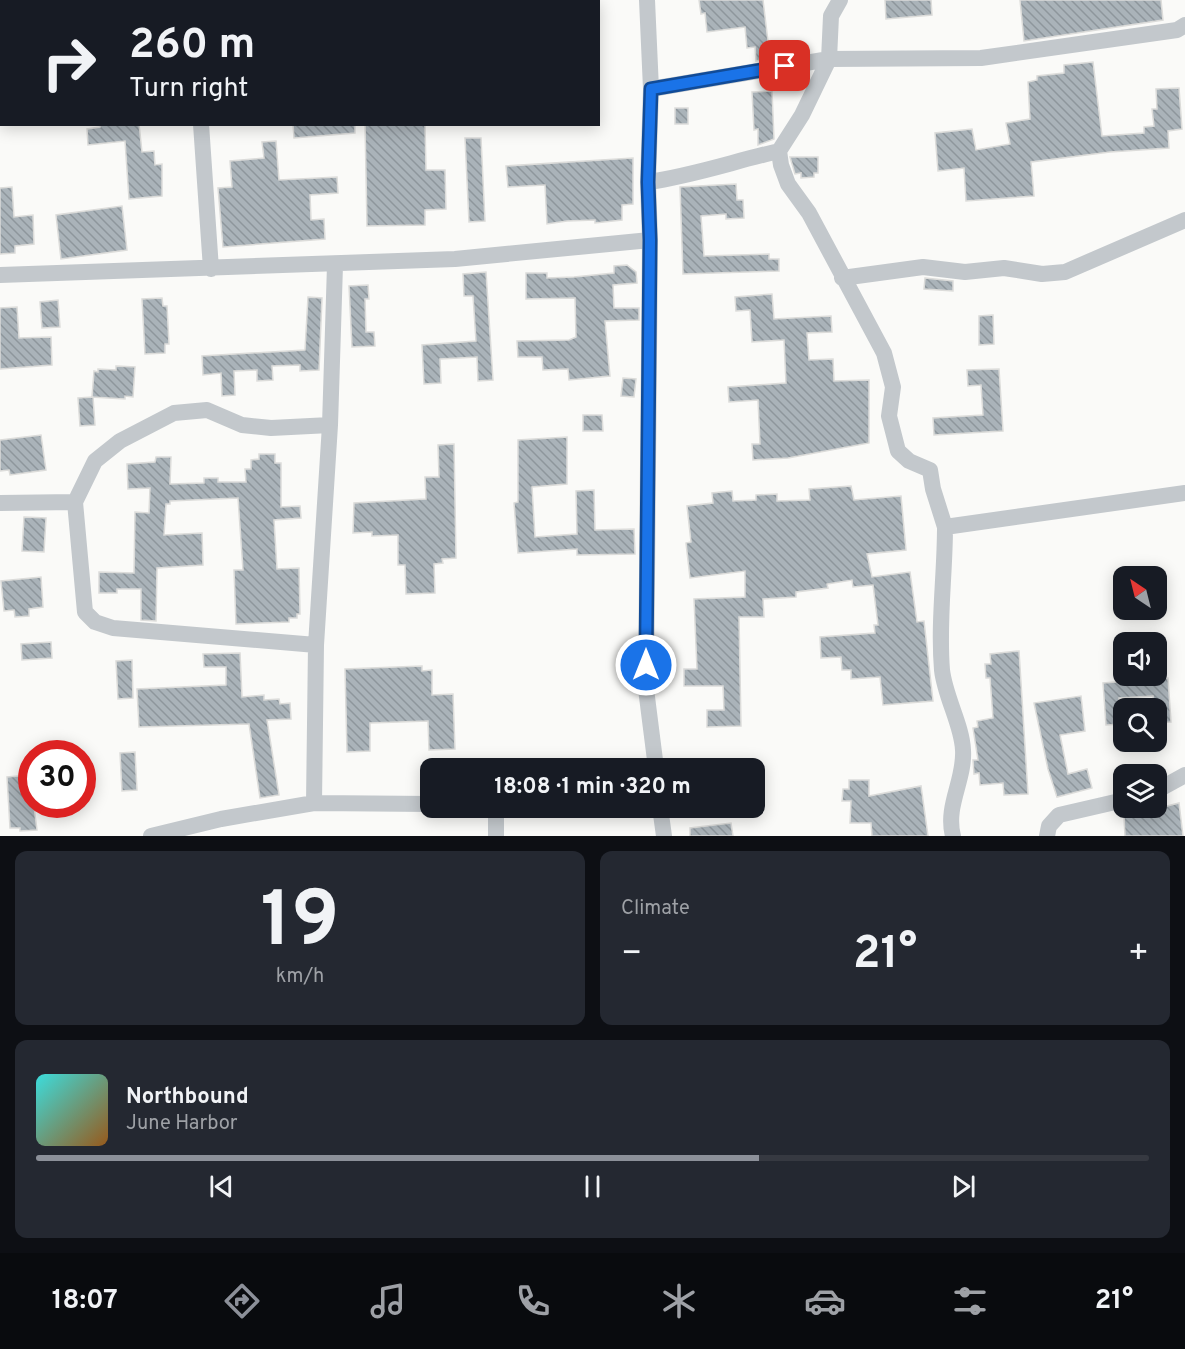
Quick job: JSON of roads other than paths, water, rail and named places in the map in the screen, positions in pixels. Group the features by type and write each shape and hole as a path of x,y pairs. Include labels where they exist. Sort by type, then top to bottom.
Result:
{"street":[{"path":"647,0 651,89 648,182 650,240 646,689 655,758"},
{"path":"840,0 831,16 829,59 802,115 779,151 788,184 809,213 884,353 893,387 889,416 898,451 909,461 930,470 933,489 945,527 941,610 943,673 963,747 964,770 950,823 952,836"},
{"path":"651,89 829,59 981,58 1177,30 1185,25"},
{"path":"201,126 212,269"},
{"path":"648,182 677,178 779,151"},
{"path":"842,278 923,267 965,272 1004,268 1042,274 1065,272 1185,220"},
{"path":"0,275 455,259 650,240"},
{"path":"314,804 316,645 330,425 334,265"},
{"path":"316,645 113,628 96,622 85,612 75,502 95,461 120,441 174,413 207,410 242,425 271,428 330,425"},
{"path":"945,527 1185,493"},
{"path":"0,503 75,502"},
{"path":"1167,785 1185,775"},
{"path":"1047,836 1049,826 1059,815 1113,803"},
{"path":"151,836 221,819 314,804 420,804"},
{"path":"495,836 496,818"},
{"path":"662,818 664,836"}]}
